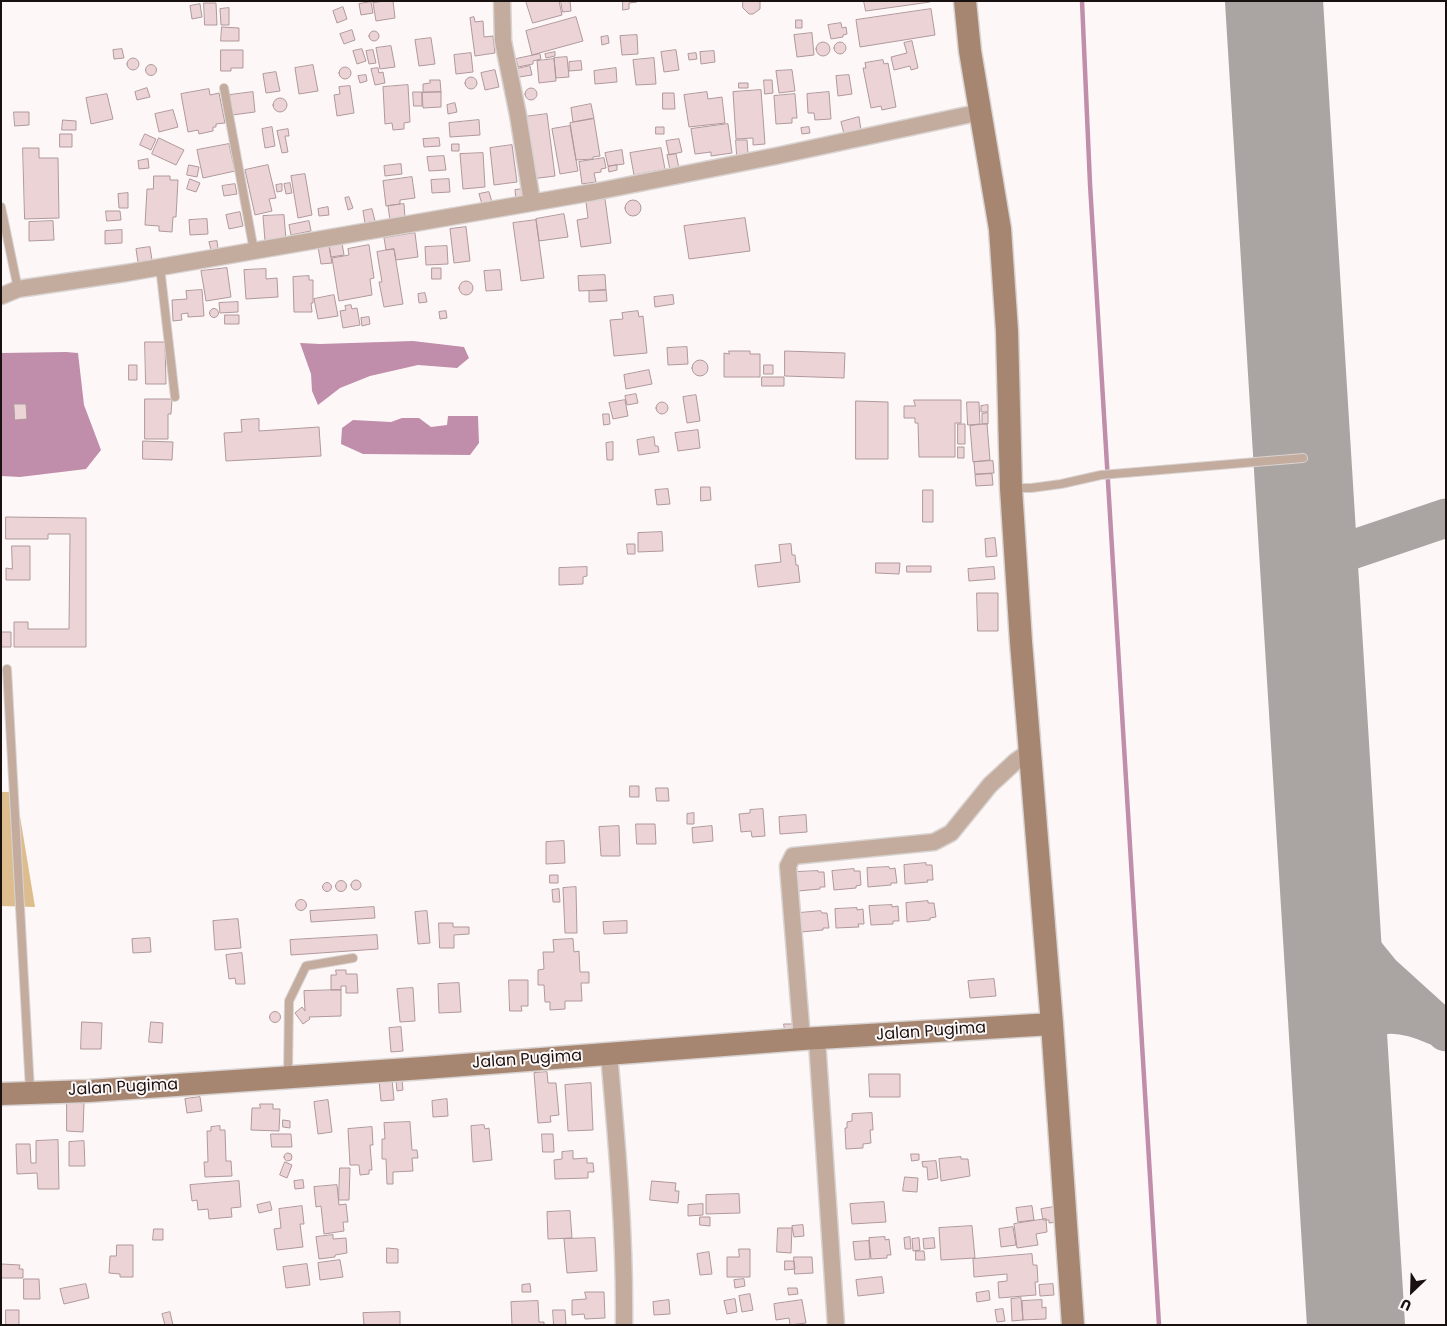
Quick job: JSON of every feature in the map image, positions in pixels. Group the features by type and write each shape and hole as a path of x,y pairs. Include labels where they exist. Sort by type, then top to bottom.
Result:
{"main road":[{"path":"965,1 970,51 1000,229 1007,331 1011,488 1074,1325"},
{"name":"Jalan Pugima","path":"1,1094 89,1091 809,1039 1052,1024"}],"street":[{"path":"502,1 503,41 518,115 532,202"},
{"path":"1,296 18,289 160,267 594,192 748,162 981,112"},
{"path":"836,1325 809,1039 788,866 793,856 934,842 951,833 990,785 1030,751"},
{"path":"609,1054 619,1162 624,1325"}],"lane":[{"path":"224,88 254,251"},
{"path":"1,207 18,289"},
{"path":"160,267 175,397"},
{"path":"1011,488 1051,485 1101,475 1303,458"},
{"path":"7,668 30,1092"},
{"path":"288,1077 289,1001 306,966 353,958"}],"shaded area":[{"path":"413,341 464,347 469,358 457,368 418,365 370,376 340,388 318,405 312,391 311,374 300,343"},
{"path":"1,353 78,353 84,405 101,450 86,469 20,477 1,476"},
{"path":"448,416 478,416 479,443 470,455 363,454 341,444 342,428 353,420 391,422 402,418 419,418 431,427 447,425"},
{"path":"1,792 16,792 35,907 1,906"}],"building":[{"path":"393,1 395,18 376,21 373,3"},
{"path":"526,1 559,1 562,15 533,23"},
{"path":"561,1 570,1 571,11 563,12"},
{"path":"623,1 637,2 629,3 629,9 623,10"},
{"path":"743,1 760,1 760,9 753,14 749,14 743,8"},
{"path":"864,1 930,1 930,2 866,11"},
{"path":"371,2 373,13 361,15 359,4"},
{"path":"204,3 216,3 217,25 205,25"},
{"path":"200,4 202,17 192,19 190,6"},
{"path":"343,7 347,19 337,23 333,11"},
{"path":"229,8 229,25 221,25 220,9"},
{"path":"931,9 935,35 860,47 856,20"},
{"path":"474,17 475,22 483,21 484,37 493,36 495,53 475,56 470,18"},
{"path":"576,17 583,41 532,55 526,31"},
{"path":"796,20 802,20 802,28 796,28"},
{"path":"841,23 842,28 846,27 847,34 843,35 843,37 831,39 828,25"},
{"path":"222,27 239,28 239,41 221,41"},
{"path":"352,30 355,40 344,44 340,34"},
{"path":"372,31 376,31 379,36 378,40 372,41 369,38 369,34"},
{"path":"812,33 814,55 797,57 794,35"},
{"path":"637,35 638,54 622,55 620,36"},
{"path":"608,36 609,43 602,45 601,37"},
{"path":"431,38 435,64 419,66 415,40"},
{"path":"912,41 918,68 911,70 910,66 894,70 891,57 907,53 904,43"},
{"path":"823,42 828,44 830,49 828,54 823,56 818,54 816,49 818,44"},
{"path":"840,42 846,48 840,54 834,48"},
{"path":"391,46 395,67 380,69 376,48"},
{"path":"122,49 124,58 114,59 113,50"},
{"path":"362,49 366,61 357,64 353,51"},
{"path":"221,50 243,50 243,68 231,68 231,71 221,71"},
{"path":"373,50 376,63 369,64 366,51"},
{"path":"676,50 679,70 664,72 661,52"},
{"path":"714,51 715,62 701,64 700,52"},
{"path":"555,52 555,56 546,58 545,54"},
{"path":"471,53 473,72 456,74 454,55"},
{"path":"696,53 697,59 689,60 688,54"},
{"path":"540,54 541,59 533,61 533,64 518,67 516,59"},
{"path":"567,57 569,77 556,78 554,58"},
{"path":"131,58 135,58 139,64 135,70 131,70 127,66 127,62"},
{"path":"654,58 656,84 636,85 633,60"},
{"path":"554,59 556,81 539,83 537,61"},
{"path":"883,60 884,64 888,63 896,107 882,110 881,106 871,108 863,68 866,68 865,63"},
{"path":"581,61 582,70 569,71 569,62"},
{"path":"151,64 157,70 151,76 145,70"},
{"path":"313,65 318,91 299,94 295,68"},
{"path":"530,66 532,75 519,77 517,69"},
{"path":"343,67 347,67 351,73 347,79 343,79 339,75 339,71"},
{"path":"378,68 379,73 383,72 385,83 375,85 371,69"},
{"path":"616,68 617,82 595,84 594,71"},
{"path":"495,70 499,87 485,90 481,73"},
{"path":"792,70 795,91 779,93 776,71"},
{"path":"276,72 280,91 266,93 263,74"},
{"path":"366,75 367,81 360,83 358,76"},
{"path":"849,75 852,94 838,96 836,76"},
{"path":"473,77 476,78 476,88 469,89 466,88 465,81 466,78"},
{"path":"430,80 440,80 441,92 423,92 423,84 430,83"},
{"path":"764,80 772,80 773,93 765,94"},
{"path":"739,83 748,83 748,88 739,88"},
{"path":"408,85 410,122 404,123 404,129 393,130 392,123 385,124 383,87"},
{"path":"350,86 354,113 337,116 334,95 340,94 339,87"},
{"path":"147,88 150,97 137,100 135,92"},
{"path":"533,88 536,89 536,99 529,100 526,99 525,92 526,89"},
{"path":"209,89 210,95 219,93 225,123 216,124 216,127 213,127 213,131 199,134 198,130 188,132 181,94"},
{"path":"761,90 765,144 753,145 753,138 736,139 733,92"},
{"path":"253,92 255,112 232,115 230,95"},
{"path":"413,92 422,92 422,106 414,106"},
{"path":"441,92 441,107 423,108 422,93"},
{"path":"707,92 708,99 722,97 725,123 689,127 684,95"},
{"path":"829,92 831,119 815,120 814,113 808,113 807,94"},
{"path":"663,93 674,93 675,109 663,109"},
{"path":"107,94 113,119 91,124 86,98"},
{"path":"795,94 797,118 792,118 792,123 776,124 774,96"},
{"path":"277,98 283,98 287,105 283,112 277,112 273,108 273,102"},
{"path":"455,103 457,112 448,114 447,105"},
{"path":"591,104 594,118 573,122 571,108"},
{"path":"173,110 178,127 159,132 155,114"},
{"path":"14,112 29,112 29,125 15,126"},
{"path":"547,114 555,176 531,179 524,117"},
{"path":"859,117 861,130 844,134 841,122"},
{"path":"594,119 600,156 593,157 593,159 576,160 570,123"},
{"path":"63,120 76,121 76,130 62,130"},
{"path":"479,120 480,135 450,137 449,123"},
{"path":"728,124 732,153 711,156 711,152 695,154 691,129"},
{"path":"570,126 578,171 560,174 552,129"},
{"path":"272,127 275,146 265,148 262,129"},
{"path":"656,127 664,127 664,134 656,134"},
{"path":"809,127 810,133 802,134 801,128"},
{"path":"288,129 289,136 285,136 288,152 282,153 277,131"},
{"path":"60,134 72,134 72,147 60,147"},
{"path":"145,134 156,139 151,150 140,145"},
{"path":"159,138 184,150 176,165 152,154"},
{"path":"439,138 440,146 424,147 423,139"},
{"path":"679,139 682,152 669,155 666,141"},
{"path":"736,140 747,140 748,154 737,155"},
{"path":"229,144 235,171 203,178 197,150"},
{"path":"452,144 459,144 459,151 452,151"},
{"path":"512,145 517,182 494,185 490,148"},
{"path":"23,148 39,148 39,158 58,158 59,218 25,219"},
{"path":"661,148 665,169 634,175 630,153"},
{"path":"622,150 624,164 608,166 605,153"},
{"path":"483,153 485,187 463,189 460,154"},
{"path":"676,154 679,168 670,170 667,155"},
{"path":"444,156 446,170 429,171 427,157"},
{"path":"604,158 606,168 601,169 601,172 594,173 596,182 582,184 579,162"},
{"path":"148,159 149,168 139,169 138,161"},
{"path":"401,164 402,174 385,176 384,166"},
{"path":"189,165 199,167 197,177 187,175"},
{"path":"268,165 276,198 269,199 272,211 255,215 245,170"},
{"path":"617,165 617,170 609,172 608,167"},
{"path":"305,174 312,215 298,218 291,176"},
{"path":"154,176 170,176 170,180 178,180 176,217 173,217 172,232 159,231 159,226 145,225 147,189 153,189"},
{"path":"412,177 415,198 400,200 400,204 386,206 383,181"},
{"path":"190,179 200,183 196,192 187,189"},
{"path":"449,179 450,192 432,193 431,180"},
{"path":"290,183 292,193 286,194 284,184"},
{"path":"235,184 237,194 224,196 222,186"},
{"path":"282,184 282,191 277,192 276,185"},
{"path":"523,189 524,199 516,200 515,190"},
{"path":"489,192 492,202 482,204 479,194"},
{"path":"128,193 128,208 119,208 118,194"},
{"path":"349,197 353,208 348,210 345,198"},
{"path":"605,199 611,243 581,247 577,220 588,218 586,202"},
{"path":"630,200 636,200 641,205 639,214 630,216 625,211 625,205"},
{"path":"404,204 405,218 390,220 388,206"},
{"path":"328,207 329,215 319,216 318,209"},
{"path":"372,209 375,221 365,223 363,211"},
{"path":"106,211 120,211 121,220 107,221"},
{"path":"240,212 243,226 229,229 226,215"},
{"path":"564,214 568,237 539,241 536,219"},
{"path":"284,215 286,240 265,241 263,216"},
{"path":"745,218 750,251 689,259 684,226"},
{"path":"207,219 208,234 190,235 189,220"},
{"path":"536,220 544,278 521,281 513,223"},
{"path":"53,221 54,240 29,241 29,222"},
{"path":"309,221 311,231 291,235 289,225"},
{"path":"466,227 470,261 454,263 450,229"},
{"path":"122,230 122,243 105,244 105,231"},
{"path":"415,233 418,257 396,260 394,249 386,250 384,238"},
{"path":"217,241 218,249 211,250 209,242"},
{"path":"342,243 344,255 331,257 329,245"},
{"path":"369,245 374,278 370,279 372,295 339,301 332,258 349,255 348,249"},
{"path":"329,246 332,263 321,264 318,247"},
{"path":"447,246 448,264 426,265 425,247"},
{"path":"150,247 152,260 138,262 136,249"},
{"path":"394,249 403,304 384,307 379,282 382,282 377,252"},
{"path":"227,268 231,297 206,301 201,271"},
{"path":"432,268 441,268 441,279 432,279"},
{"path":"266,269 266,279 277,278 278,297 246,299 244,270"},
{"path":"500,270 502,290 486,291 484,271"},
{"path":"605,275 606,290 579,291 578,276"},
{"path":"309,276 309,280 313,280 312,312 294,312 293,277"},
{"path":"463,281 469,281 473,288 469,295 463,295 459,291 459,285"},
{"path":"202,290 204,316 188,317 188,313 181,314 182,320 173,321 172,300 187,299 186,291"},
{"path":"606,290 607,301 589,302 589,291"},
{"path":"425,293 427,302 419,303 418,294"},
{"path":"334,295 338,316 318,319 314,299"},
{"path":"673,295 674,304 655,307 654,297"},
{"path":"238,302 238,312 220,313 219,303"},
{"path":"351,305 352,309 357,308 360,325 343,328 340,311 346,310 345,306"},
{"path":"214,308 219,313 214,318 209,313"},
{"path":"446,311 447,318 440,319 439,312"},
{"path":"638,311 639,317 643,316 647,353 614,356 610,320 623,319 622,313"},
{"path":"225,315 239,315 239,324 225,324"},
{"path":"369,317 370,324 362,326 361,318"},
{"path":"145,342 165,342 166,384 146,384"},
{"path":"687,347 688,364 668,365 667,348"},
{"path":"729,351 750,351 750,354 760,354 760,377 724,377 724,353 729,354"},
{"path":"785,351 845,353 844,378 785,376"},
{"path":"700,360 706,362 708,368 706,374 700,376 694,374 692,368 694,362"},
{"path":"129,365 137,365 137,380 129,380"},
{"path":"764,365 773,365 773,374 764,374"},
{"path":"649,370 652,384 626,389 624,375"},
{"path":"762,377 784,377 784,386 762,386"},
{"path":"636,394 638,403 627,405 625,396"},
{"path":"696,395 700,421 687,423 683,397"},
{"path":"145,399 172,399 171,414 168,414 168,439 145,439"},
{"path":"625,400 628,416 613,419 609,403"},
{"path":"914,400 961,400 961,423 955,423 955,457 919,457 918,423 915,423 915,418 904,418 904,406 915,406"},
{"path":"856,401 888,402 888,459 856,459"},
{"path":"660,402 664,402 668,408 664,414 660,414 656,410 656,406"},
{"path":"967,402 979,402 980,424 968,425"},
{"path":"14,404 26,404 27,419 15,420"},
{"path":"988,405 988,412 981,412 981,406"},
{"path":"988,413 988,424 982,424 982,414"},
{"path":"603,414 609,414 610,424 604,425"},
{"path":"259,419 259,431 319,427 321,456 226,461 224,433 242,432 241,420"},
{"path":"958,424 965,424 965,444 958,444"},
{"path":"987,424 990,460 973,462 970,426"},
{"path":"698,430 700,448 678,451 675,433"},
{"path":"654,437 655,446 658,446 659,452 639,455 637,440"},
{"path":"143,441 173,442 172,460 143,459"},
{"path":"613,442 613,460 607,460 606,443"},
{"path":"958,447 964,447 964,458 958,458"},
{"path":"993,461 994,473 975,474 974,462"},
{"path":"992,474 993,485 976,486 975,475"},
{"path":"701,487 710,487 711,500 701,501"},
{"path":"668,489 670,504 657,505 655,490"},
{"path":"923,490 933,490 933,522 923,522"},
{"path":"6,517 86,518 86,647 14,647 14,622 28,622 28,629 69,629 70,534 48,534 48,539 6,539"},
{"path":"662,532 663,551 638,552 638,533"},
{"path":"995,538 997,556 986,557 985,539"},
{"path":"627,544 635,544 635,554 628,554"},
{"path":"791,544 792,555 795,555 796,565 798,565 800,582 758,587 755,565 781,562 779,545"},
{"path":"12,546 30,546 30,580 6,580 6,568 12,569"},
{"path":"876,563 900,563 899,574 876,573"},
{"path":"907,566 931,566 931,572 907,572"},
{"path":"587,567 587,576 583,577 583,584 559,585 559,568"},
{"path":"994,567 995,579 969,581 968,569"},
{"path":"977,593 998,593 998,631 978,631"},
{"path":"1,632 11,632 11,647 1,647"},
{"path":"630,786 639,786 639,797 630,797"},
{"path":"656,788 668,788 669,801 657,801"},
{"path":"763,809 765,836 752,837 751,831 741,832 739,814 750,813 750,810"},
{"path":"694,813 694,824 687,824 687,814"},
{"path":"806,815 807,832 780,834 779,817"},
{"path":"636,824 655,824 656,844 637,844"},
{"path":"619,826 620,856 601,856 599,827"},
{"path":"712,826 713,841 693,843 692,828"},
{"path":"564,841 565,863 546,864 546,842"},
{"path":"926,863 926,865 932,865 933,880 905,884 904,865"},
{"path":"889,867 890,869 895,868 897,883 868,887 867,868"},
{"path":"854,869 854,871 860,871 861,885 856,886 856,888 834,890 832,871"},
{"path":"796,872 824,872 825,887 798,891"},
{"path":"550,875 558,875 558,883 550,883"},
{"path":"354,880 358,880 361,885 360,889 354,890 351,887 351,883"},
{"path":"339,881 343,881 346,886 345,890 339,891 336,888 336,884"},
{"path":"327,882 332,887 327,892 322,887"},
{"path":"576,887 577,933 565,933 563,888"},
{"path":"559,889 560,902 553,902 552,890"},
{"path":"301,899 307,905 301,911 295,905"},
{"path":"928,901 928,903 934,903 936,917 930,918 930,920 907,922 906,903"},
{"path":"892,905 892,907 898,906 899,921 893,921 893,924 871,925 869,906"},
{"path":"374,907 375,918 311,922 310,911"},
{"path":"857,908 857,910 863,909 864,924 858,924 859,927 836,928 835,909"},
{"path":"427,911 430,943 418,944 415,912"},
{"path":"821,911 822,913 827,913 829,928 801,932 799,913"},
{"path":"238,919 241,948 215,950 213,921"},
{"path":"627,921 627,933 604,934 603,922"},
{"path":"439,923 453,923 453,927 469,927 469,934 454,935 454,948 440,948"},
{"path":"377,935 378,949 291,955 290,940"},
{"path":"150,938 151,952 133,953 132,939"},
{"path":"573,939 574,952 579,951 580,972 589,972 589,983 581,983 582,1001 565,1001 565,1009 550,1010 550,1002 545,1002 544,985 538,985 538,970 544,969 543,952 554,952 553,940"},
{"path":"242,953 245,984 236,984 235,978 229,979 226,955"},
{"path":"336,970 346,970 346,974 357,974 358,993 346,993 346,986 341,986 341,990 331,990 331,975 336,975"},
{"path":"994,979 996,996 970,998 968,981"},
{"path":"509,980 528,980 528,1006 521,1006 522,1011 510,1011"},
{"path":"459,983 461,1012 439,1013 438,984"},
{"path":"413,988 415,1021 400,1022 397,989"},
{"path":"341,990 341,1016 309,1017 310,1019 303,1024 295,1013 302,1007 305,1011 304,991"},
{"path":"275,1011 281,1017 275,1023 269,1017"},
{"path":"82,1022 102,1023 101,1049 81,1049"},
{"path":"151,1022 163,1023 162,1043 149,1042"},
{"path":"784,1024 793,1024 793,1030 785,1030"},
{"path":"401,1027 403,1051 391,1052 389,1028"},
{"path":"547,1072 548,1083 556,1083 559,1115 550,1116 551,1122 538,1123 534,1073"},
{"path":"869,1074 900,1074 900,1097 870,1097"},
{"path":"392,1079 394,1100 381,1101 379,1080"},
{"path":"402,1080 403,1090 397,1091 396,1081"},
{"path":"591,1083 593,1130 568,1131 565,1085"},
{"path":"200,1097 202,1111 187,1113 185,1099"},
{"path":"447,1099 448,1116 433,1117 432,1101"},
{"path":"328,1100 332,1132 318,1134 314,1102"},
{"path":"67,1102 84,1103 83,1132 67,1131"},
{"path":"260,1104 273,1104 273,1109 280,1109 279,1131 251,1130 252,1108 260,1108"},
{"path":"872,1113 873,1130 870,1130 871,1143 863,1144 863,1148 846,1149 845,1128 847,1128 847,1122 852,1121 852,1114"},
{"path":"283,1120 290,1121 290,1128 283,1127"},
{"path":"410,1122 412,1150 417,1150 418,1158 412,1158 413,1171 393,1172 393,1184 387,1184 386,1159 382,1159 382,1139 385,1139 384,1123"},
{"path":"484,1125 485,1129 489,1128 492,1160 473,1162 471,1126"},
{"path":"220,1126 220,1130 225,1130 226,1161 231,1161 232,1176 205,1177 204,1162 208,1162 207,1131 211,1131 211,1127"},
{"path":"372,1127 373,1145 370,1145 372,1170 369,1170 369,1174 360,1175 359,1165 350,1165 348,1129"},
{"path":"271,1134 291,1134 292,1147 272,1147"},
{"path":"542,1134 553,1134 554,1152 543,1152"},
{"path":"58,1140 59,1189 38,1189 37,1173 17,1174 16,1144 30,1144 31,1163 36,1163 36,1141"},
{"path":"84,1141 85,1166 69,1166 69,1142"},
{"path":"573,1151 573,1159 587,1158 587,1163 593,1163 594,1172 588,1172 588,1178 555,1179 554,1160 562,1159 562,1152"},
{"path":"288,1153 292,1157 288,1161 284,1157"},
{"path":"911,1154 919,1154 919,1160 912,1161"},
{"path":"961,1157 961,1159 968,1159 970,1176 941,1181 939,1159"},
{"path":"936,1161 938,1178 928,1180 927,1167 923,1167 922,1162"},
{"path":"285,1162 292,1165 287,1178 280,1175"},
{"path":"340,1168 350,1168 349,1200 339,1200"},
{"path":"905,1177 918,1178 917,1192 903,1191"},
{"path":"303,1180 304,1188 295,1189 294,1181"},
{"path":"239,1181 241,1207 231,1208 232,1217 209,1219 208,1209 198,1210 197,1200 192,1201 190,1185"},
{"path":"652,1181 676,1183 675,1191 679,1191 678,1203 650,1200"},
{"path":"337,1185 339,1205 346,1204 348,1222 343,1222 344,1231 324,1234 321,1206 316,1207 314,1187"},
{"path":"739,1194 740,1213 706,1214 706,1195"},
{"path":"270,1202 272,1210 259,1213 257,1205"},
{"path":"884,1202 886,1222 852,1224 850,1204"},
{"path":"703,1204 703,1215 688,1216 688,1205"},
{"path":"302,1206 304,1224 300,1224 303,1247 277,1250 274,1229 281,1228 279,1209"},
{"path":"1032,1206 1034,1220 1018,1222 1016,1208"},
{"path":"1054,1207 1057,1222 1049,1223 1049,1220 1043,1220 1041,1209"},
{"path":"570,1211 572,1238 548,1239 547,1212"},
{"path":"700,1217 710,1217 710,1226 700,1225"},
{"path":"1046,1219 1047,1232 1036,1234 1038,1245 1017,1248 1014,1224"},
{"path":"803,1225 804,1236 794,1237 792,1226"},
{"path":"972,1226 975,1258 941,1260 939,1228"},
{"path":"1013,1227 1016,1245 1001,1247 999,1229"},
{"path":"778,1228 792,1228 791,1253 777,1252"},
{"path":"154,1229 163,1229 163,1240 153,1240"},
{"path":"333,1235 333,1239 346,1238 347,1253 319,1259 316,1237"},
{"path":"885,1237 885,1240 889,1239 891,1255 887,1255 887,1258 871,1259 869,1238"},
{"path":"910,1237 911,1249 905,1249 904,1238"},
{"path":"595,1238 597,1271 567,1273 564,1239"},
{"path":"919,1238 920,1250 913,1251 912,1239"},
{"path":"934,1238 935,1248 924,1249 923,1239"},
{"path":"869,1241 870,1259 855,1260 853,1242"},
{"path":"117,1245 133,1245 133,1277 120,1277 120,1274 109,1273 110,1256 116,1256"},
{"path":"387,1248 398,1249 398,1263 387,1263"},
{"path":"739,1249 750,1249 750,1277 727,1277 727,1257 739,1257"},
{"path":"916,1251 924,1251 925,1260 916,1260"},
{"path":"709,1252 712,1274 700,1275 697,1254"},
{"path":"1032,1254 1033,1265 1037,1265 1038,1282 1035,1282 1036,1295 999,1298 998,1282 1007,1281 1007,1274 974,1277 973,1259"},
{"path":"794,1257 812,1257 813,1273 795,1274"},
{"path":"340,1260 343,1277 320,1280 318,1263"},
{"path":"785,1261 794,1261 795,1269 785,1270"},
{"path":"1,1264 20,1265 19,1269 23,1269 23,1278 2,1278"},
{"path":"307,1264 310,1285 286,1288 283,1267"},
{"path":"882,1277 884,1293 858,1296 856,1280"},
{"path":"24,1279 39,1279 40,1299 24,1299"},
{"path":"744,1279 745,1286 735,1288 734,1280"},
{"path":"86,1284 89,1298 64,1304 60,1289"},
{"path":"530,1284 531,1292 522,1292 522,1285"},
{"path":"1053,1284 1054,1295 1040,1296 1039,1285"},
{"path":"788,1288 797,1288 798,1294 789,1295"},
{"path":"989,1291 990,1300 977,1302 976,1293"},
{"path":"585,1292 604,1292 605,1318 585,1319 584,1314 572,1315 572,1300 586,1299"},
{"path":"750,1294 753,1310 742,1312 739,1296"},
{"path":"1021,1298 1023,1320 1012,1321 1011,1299"},
{"path":"735,1299 737,1312 727,1314 724,1301"},
{"path":"669,1300 670,1314 654,1315 653,1302"},
{"path":"802,1300 806,1323 790,1325 789,1318 776,1320 774,1304"},
{"path":"1042,1300 1042,1308 1046,1307 1046,1319 1023,1320 1022,1301"},
{"path":"538,1301 539,1322 544,1322 544,1325 512,1325 511,1302"},
{"path":"1003,1309 1005,1321 997,1322 995,1310"},
{"path":"6,1310 19,1310 19,1325 6,1325"},
{"path":"553,1310 565,1310 566,1325 554,1325"},
{"path":"170,1312 173,1325 165,1325 162,1314"},
{"path":"400,1312 400,1325 364,1325 363,1313"}],"waterway":[{"path":"1082,1 1090,184 1159,1325"}],"taxiway":[{"path":"1310,564 1446,518"},
{"path":"1330,890 1356,942 1382,974 1446,1032"},
{"path":"1341,1072 1345,1053 1352,1035 1360,1025 1370,1019 1380,1015 1403,1015 1437,1026"}],"runway":[{"path":"1274,1 1356,1325"}]}
